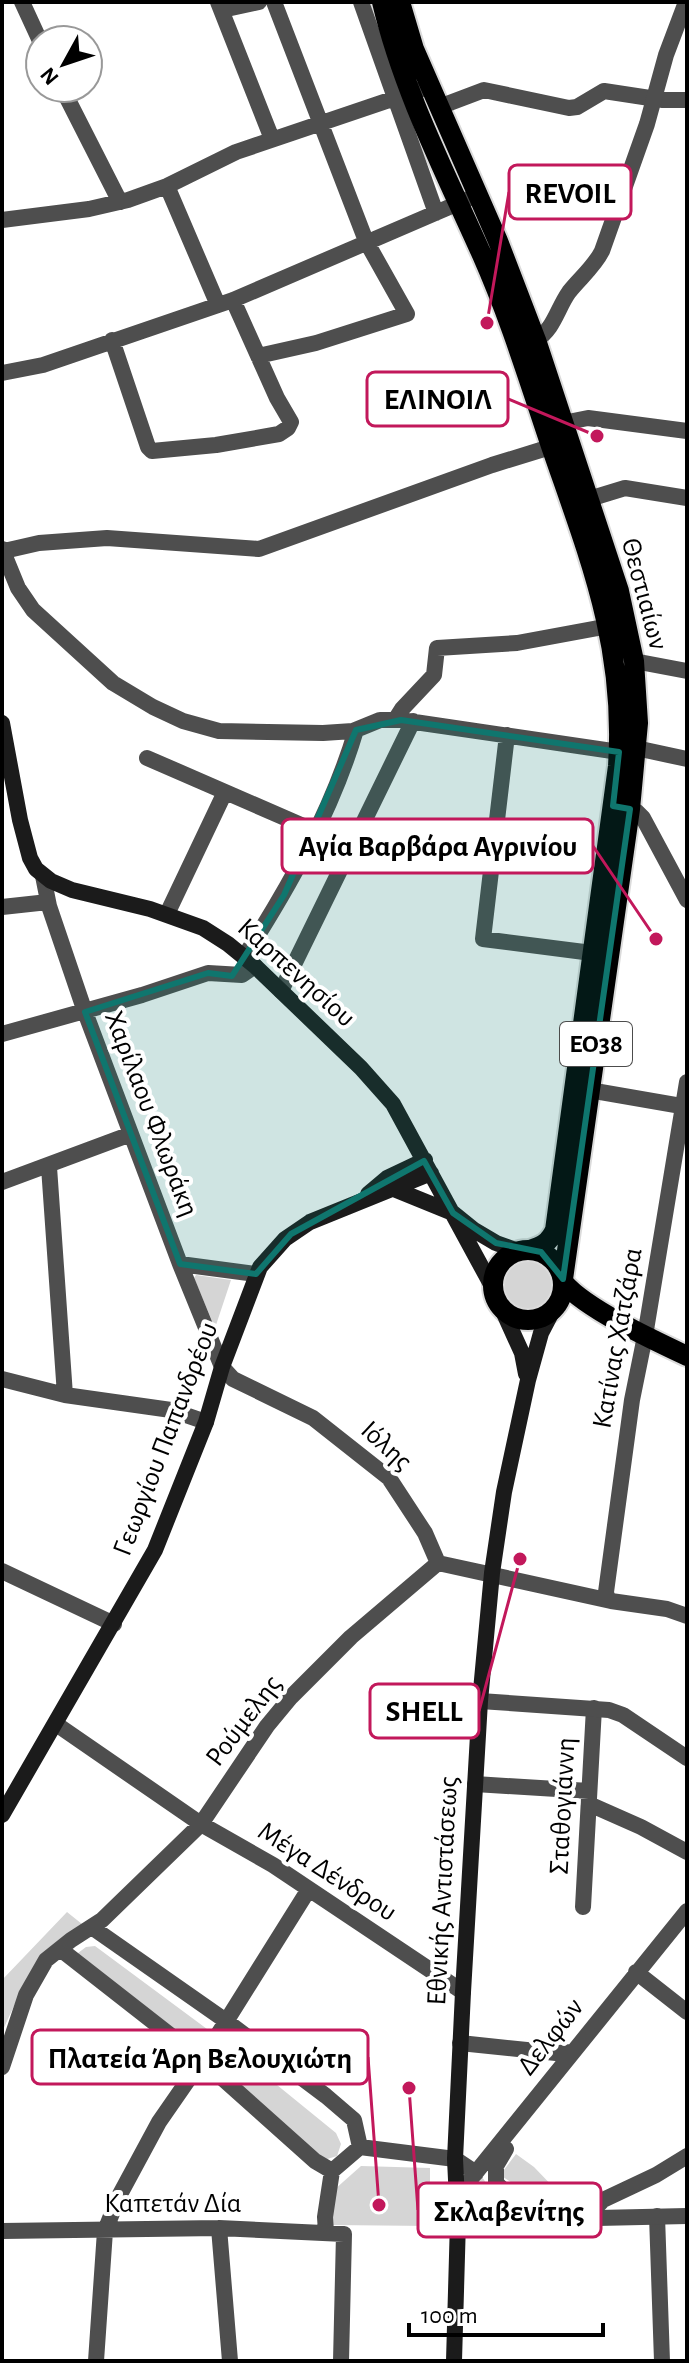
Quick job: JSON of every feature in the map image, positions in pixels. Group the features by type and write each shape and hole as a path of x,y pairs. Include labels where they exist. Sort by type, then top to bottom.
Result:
{"main road":[{"name":"Θεστιαίων","path":"382,2 397,55 458,205 536,340 609,626 627,750"},
{"name":"Θεστιαίων","path":"400,2 414,49 412,93"},
{"name":"Θεστιαίων","path":"412,93 439,107 477,195 506,287 561,437 589,499 619,591 634,661 637,688 627,750 589,1090 560,1293"},
{"path":"2,723 26,845 33,865 43,876"},
{"name":"Θεστιαίων","path":"524,1250 542,1246 551,1239 555,1230 592,953 621,808"},
{"name":"Καρπενησίου","path":"43,876 72,890 167,914 217,936 250,962 393,1104 493,1288"},
{"path":"360,1200 394,1189 428,1167"},
{"path":"360,1200 387,1178 428,1167"},
{"path":"394,1189 453,1213"},
{"name":"Γεωργίου Παπανδρέου","path":"2,1815 155,1550 206,1422 222,1367 256,1274 291,1234 360,1200"},
{"name":"Καρπενησίου","path":"453,1213 496,1243 524,1250"},
{"path":"493,1288 502,1309 522,1320 533,1320 560,1293 559,1268 552,1258 524,1250"},
{"name":"ΕΟ38","path":"493,1288 499,1265 507,1256 524,1250"},
{"path":"560,1293 587,1302 687,1356"},
{"name":"Εθνικής Αντιστάσεως","path":"454,2361 458,2221 455,2159 460,2043 480,1701 492,1573 504,1492 528,1380 541,1333 560,1293"},
{"name":"Εθνικής Αντιστάσεως","path":"502,1309 522,1353 528,1380"}],"street":[{"path":"22,2 32,24"},
{"path":"259,2 220,6 272,139"},
{"path":"258,356 316,343 407,314 366,241 274,2"},
{"path":"361,2 412,93 436,213"},
{"path":"536,340 550,328 570,291 598,259 686,2"},
{"path":"439,107 484,90 569,108 577,107 604,91 687,100"},
{"path":"2,220 120,202 167,186 236,152 412,93"},
{"path":"70,104 120,202"},
{"path":"112,340 148,447 158,452 277,434 288,428 290,418 167,186"},
{"path":"2,373 43,365 226,302 477,195"},
{"path":"687,431 588,418 561,437 492,465 259,549 107,538 39,543 3,550 18,588 33,610 113,683 153,707 198,727 219,731 323,733 356,730 377,721 413,721 687,759"},
{"path":"589,499 625,488 687,498"},
{"path":"395,720 434,675 437,648 517,643 609,626"},
{"path":"634,661 687,671"},
{"path":"281,991 413,721"},
{"path":"2,1034 85,1012 208,973 242,975 315,831 356,730"},
{"path":"507,735 483,939 592,953"},
{"path":"147,758 315,831"},
{"path":"167,914 225,792"},
{"path":"621,808 643,818 685,889"},
{"name":"Χαρίλαου Φλωράκη","path":"43,876 48,902 85,1012 222,1367"},
{"path":"2,907 48,902"},
{"name":"Κατίνας Χατζάρα","path":"611,1601 606,1592 632,1400 687,1082"},
{"path":"589,1090 685,1107"},
{"path":"2,1182 131,1134"},
{"path":"49,1167 65,1395"},
{"path":"180,1264 256,1274"},
{"name":"Ιόλης","path":"222,1367 233,1379 313,1418 389,1478 425,1533 438,1563"},
{"path":"2,1379 65,1395 152,1406 206,1422"},
{"path":"438,1563 611,1601 667,1609 687,1616"},
{"name":"Ρούμελης","path":"2,2067 5,2046 33,1981 46,1960 98,1924 201,1824 267,1726 291,1697 351,1637 438,1563"},
{"path":"2,1571 114,1624"},
{"path":"480,1701 594,1708 623,1715 687,1758"},
{"name":"Σταθογιάννη","path":"583,1907 594,1708"},
{"name":"Μέγα Δένδρου","path":"56,1724 201,1824 273,1865 463,1992"},
{"path":"475,1784 589,1797 687,1852"},
{"path":"96,2361 105,2231 118,2198 159,2122 202,2060 309,1889"},
{"name":"Δελφών","path":"457,2196 687,1911"},
{"path":"98,1924 354,2120 360,2147"},
{"path":"60,1949 202,2060 315,2161 332,2171"},
{"path":"636,1972 687,2012"},
{"path":"460,2043 572,2052"},
{"path":"544,2089 543,2104 499,2159 495,2179 504,2193 554,2220"},
{"path":"326,2232 325,2217 332,2171 360,2147 455,2159 476,2173"},
{"path":"587,2217 603,2200 687,2156"},
{"path":"657,2216 662,2361"},
{"path":"458,2221 687,2216"},
{"path":"219,2228 230,2361"},
{"name":"Καπετάν Δία","path":"2,2231 219,2228 344,2234 341,2361"}],"highlighted area":[{"path":"401,720 619,752 613,806 630,809 563,1279 541,1252 496,1243 453,1213 424,1161 291,1234 256,1274 180,1264 85,1012 208,973 232,976 284,895 356,730"}],"shaded area":[{"path":"528,1256 549,1264 557,1285 549,1306 528,1314 507,1306 499,1285 507,1264"},
{"path":"196,1275 231,1280 215,1328 194,1278"},
{"path":"67,1912 82,1924 25,1982 2,2032 2,1980"},
{"path":"95,1946 207,2029 194,2046 74,1956 86,1947"},
{"path":"223,2041 336,2133 341,2144 337,2156 324,2160 209,2061"},
{"path":"516,2154 534,2167 560,2194 559,2213 500,2175"},
{"path":"361,2166 430,2168 430,2226 332,2225 334,2190"},
{"path":"482,2177 498,2200 532,2219 467,2218 463,2200"}],"place":[{"name":"REVOIL","path":"487,323"},
{"name":"ΕΛΙΝΟΙΛ","path":"597,436"},
{"name":"Αγία Βαρβάρα Αγρινίου","path":"656,939"},
{"name":"SHELL","path":"520,1559"},
{"name":"Σκλαβενίτης","path":"409,2088"},
{"name":"Πλατεία Άρη Βελουχιώτη","path":"379,2205"}]}
